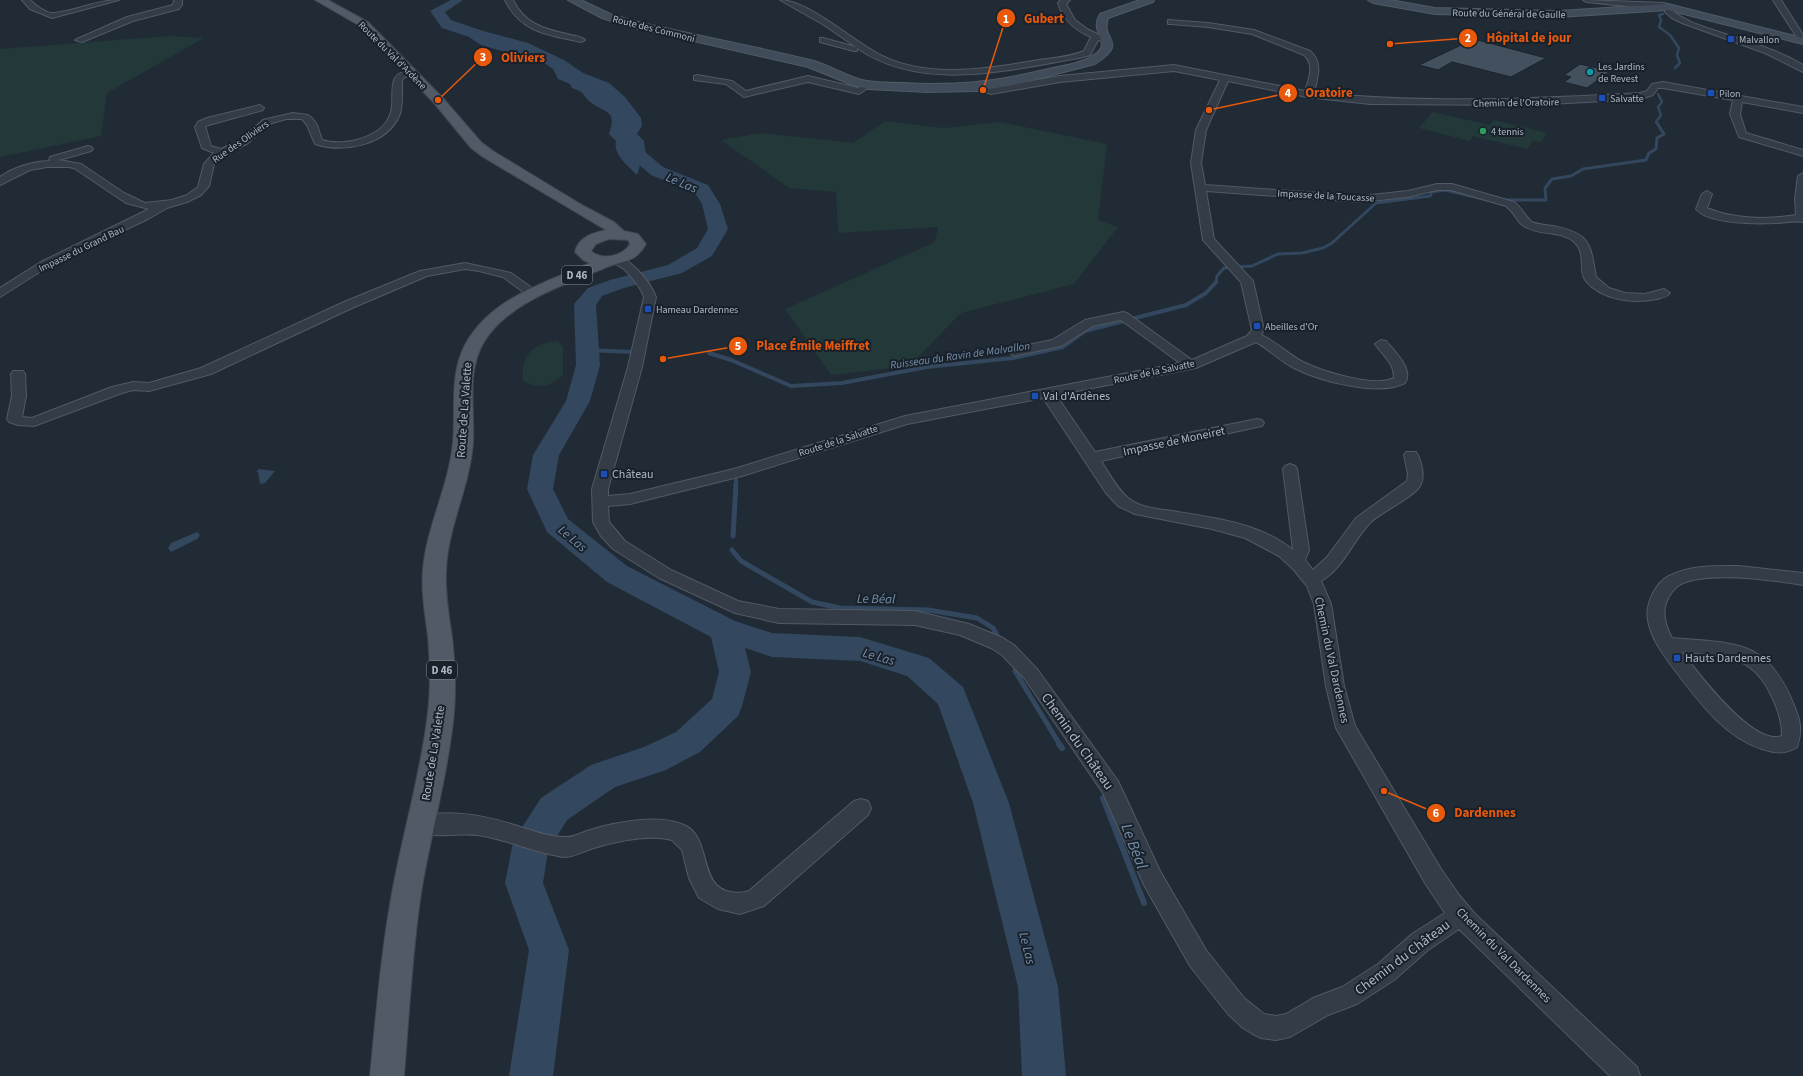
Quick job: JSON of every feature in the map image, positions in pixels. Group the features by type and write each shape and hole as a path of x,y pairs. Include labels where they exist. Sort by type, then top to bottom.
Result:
{"main road":[{"name":"Route du Val d'Ardène","path":"320,0 361,22 438,100 476,144 488,154 592,217 609,225 619,234"},
{"path":"592,217 598,228 598,233 593,239"},
{"path":"593,239 606,235 619,234 633,237 637,240 636,249 631,264"},
{"name":"Route de La Valette","path":"538,291 560,275 583,252 584,247 593,239"},
{"path":"583,252 596,260 613,260"},
{"name":"Route de La Valette","path":"387,1076 407,893 437,743 443,680 434,593 435,563 442,524 457,479 462,450 465,371 468,355 475,341 495,318 517,301 613,260 631,264"}],"street":[{"path":"26,0 33,7 52,16 115,0"},
{"path":"78,40 130,19 176,7 178,5 178,0"},
{"path":"509,0 518,17 526,24 581,40"},
{"name":"Route des Commoni","path":"573,0 599,13 625,22 812,64 854,82 868,85"},
{"path":"784,0 828,24 873,55 887,62 911,68 976,72 1083,54 1087,53 1095,37"},
{"path":"1066,0 1062,3 1064,11 1072,23 1095,37 1108,42"},
{"path":"697,78 728,81 740,88 744,94 808,79 859,91 868,85 927,88 977,87 1014,82 1091,62 1102,56 1108,49 1108,42 1101,29 1100,22 1104,16 1149,0"},
{"name":"Route du Général de Gaulle","path":"1373,0 1415,8 1461,12 1574,14 1667,8 1696,13 1800,40"},
{"path":"1587,0 1667,8 1673,16 1699,27 1768,51 1803,69"},
{"path":"1777,0 1797,30 1800,40"},
{"path":"1171,22 1208,25 1258,33 1307,53 1312,56 1316,63 1309,94"},
{"path":"823,40 873,55"},
{"path":"977,87 991,91 1060,80 1162,68 1196,71 1225,78 1201,130 1196,163 1209,240 1249,284 1258,330 1254,337 1268,343 1292,361 1307,368 1356,381 1389,385 1398,383 1401,374 1394,361 1381,344"},
{"name":"Rue des Oliviers","path":"0,182 9,175 25,169 56,164 73,165 136,204 145,206 164,205 190,197 202,189 205,186 208,164 247,139 264,123 273,119 300,116 309,120 317,140 321,143 340,145 366,140 379,132 392,119 396,110 398,80 402,75 411,73"},
{"name":"Chemin de l'Oratoire","path":"1225,78 1309,94 1370,102 1531,102 1635,96 1646,95 1652,92 1656,86 1663,85 1803,110"},
{"path":"1738,99 1735,114 1742,136 1803,153"},
{"path":"223,153 207,148 200,124 214,119 260,108"},
{"path":"25,169 25,167 31,164 88,149"},
{"path":"1707,194 1701,209 1719,216 1761,220 1793,220 1802,218 1800,199 1803,176"},
{"name":"Impasse de la Toucasse","path":"1200,188 1362,199 1408,194 1443,187 1459,188 1504,202 1518,210 1524,221 1529,225 1567,233 1582,243 1587,256 1590,278 1604,289 1625,296 1645,298 1664,293"},
{"name":"Impasse du Grand Bau","path":"0,293 45,264 144,217 164,205"},
{"name":"Chemin du Château","path":"631,264 641,283 650,294 640,349 600,490 601,522 606,532 619,545 665,574 735,607 779,616 915,618 963,629 1003,647 1030,674 1104,777 1118,801 1161,895 1198,958 1236,1006 1251,1020 1261,1026 1276,1028 1290,1025 1321,1006 1350,996 1386,972 1420,942 1461,915"},
{"path":"18,374 19,396 14,419 24,422 34,422 117,390 133,386 149,387 206,371 348,305 424,273 464,266 479,268 507,275 538,291"},
{"path":"1014,352 1056,343 1089,323 1123,316 1191,365"},
{"name":"Route de la Salvatte","path":"600,502 630,499 737,473 905,420 1191,365 1226,351 1254,337"},
{"name":"Chemin du Val Dardennes","path":"1047,393 1118,498 1129,506 1162,515 1216,523 1237,529 1271,544 1294,561 1311,579 1321,599 1333,674 1341,714 1346,728 1433,876 1461,915 1628,1076"},
{"name":"Impasse de Moneiret","path":"1091,458 1257,423"},
{"path":"1311,579 1319,576 1329,566 1362,523 1371,514 1414,483 1415,474 1411,455"},
{"path":"1290,469 1302,550 1294,561"},
{"path":"1667,644 1729,650 1748,656 1757,662 1773,680 1792,725 1793,734 1790,740 1784,744 1777,745 1759,742 1736,727 1712,701 1667,644 1659,629 1654,614 1663,592 1674,581 1690,576 1721,573 1772,575 1803,579"},
{"path":"420,826 450,824 476,826 514,833 558,847 571,847 590,839 624,832 664,830 678,832 689,843 694,852 699,876 709,893 731,903 742,903 754,900 769,885 861,808"}],"green space":[{"path":"169,36 204,38 107,93 101,136 0,157 0,49"},
{"name":"4 tennis","path":"1433,112 1490,125 1494,120 1547,133 1541,142 1533,140 1527,149 1473,136 1470,141 1419,128"},
{"path":"885,121 944,128 1000,122 1107,144 1098,220 1118,227 1074,284 961,313 909,366 831,375 785,309 935,242 938,227 838,233 836,192 789,188 721,140 762,133 853,143"},
{"path":"558,341 563,347 563,375 550,384 540,386 524,382 523,367 527,355 540,345"}],"water":[{"path":"451,0 463,0 445,12 451,20 480,30 528,43 564,60 583,73 609,83 625,97 641,118 642,126 637,134 644,141 646,156 641,162 637,175 619,155 616,141 609,134 612,120 611,116 589,101 581,92 572,88 570,84 558,79 553,69 544,63 481,45 469,37 442,28 430,11"},
{"path":"259,469 275,471 265,483 260,484 258,472 256,472"},
{"path":"197,532 200,535 197,539 171,552 168,548 171,543"}],"building":[{"path":"1474,39 1546,58 1511,77 1452,62 1438,70 1419,65"},
{"path":"1580,64 1610,71 1587,88 1564,82 1571,77 1564,75"}],"waterway":[{"name":"Ruisseau du Ravin de Malvallon","path":"1663,14 1659,15 1661,20 1659,27 1670,35 1679,48 1677,55 1680,63 1675,68"},
{"name":"Ruisseau du Ravin de Malvallon","path":"1657,123 1656,122 1661,115 1658,107 1662,102 1658,94"},
{"name":"Ruisseau du Ravin de Malvallon","path":"1503,200 1546,200 1545,188 1552,179 1571,176 1583,169 1646,160 1649,153 1656,149 1657,138 1664,134 1657,123"},
{"name":"Le Las","path":"626,128 630,148 657,171 702,189 711,204 718,229 705,252 675,269 617,284 595,292 585,304 588,365 578,401 546,455 540,489 557,525 617,574 725,630"},
{"name":"Ruisseau du Ravin de Malvallon","path":"1216,283 1217,276 1224,268 1252,266 1278,254 1302,253 1323,248 1332,243 1376,203 1430,196 1432,192 1445,190 1488,200"},
{"name":"Ruisseau du Ravin de Malvallon","path":"709,353 731,360 791,386 842,383 927,367 1013,358 1063,347 1085,331 1186,305 1206,293 1216,282"},
{"name":"Ruisseau du Ravin de Malvallon","path":"587,350 633,352"},
{"name":"Le Béal","path":"736,479 736,484"},
{"name":"Le Béal","path":"733,536 736,484"},
{"name":"Le Béal","path":"732,550 741,561 812,602 840,608 928,610 977,618 993,628 999,639"},
{"path":"531,1076 549,950 524,883 530,847 554,809 603,776 654,759 688,742 726,706 735,672 725,630"},
{"name":"Le Las","path":"725,630 772,645 860,649 918,667 952,696 991,803 1038,987 1044,1076"},
{"name":"Le Béal","path":"1015,671 1060,745"},
{"name":"Le Béal","path":"1059,744 1062,748"},
{"name":"Le Béal","path":"1103,798 1144,903"}],"place":[{"name":"Malvallon","path":"1731,39"},
{"name":"Hôpital de jour","path":"1390,44"},
{"name":"Les Jardins de Revest","path":"1590,72"},
{"name":"Gubert","path":"983,90"},
{"name":"Pilon","path":"1711,93"},
{"name":"Salvatte","path":"1602,98"},
{"name":"Oliviers","path":"438,100"},
{"name":"Oratoire","path":"1209,110"},
{"name":"4 tennis","path":"1483,131"},
{"name":"Hameau Dardennes","path":"648,309"},
{"name":"Abeilles d'Or","path":"1257,326"},
{"name":"Place Émile Meiffret","path":"663,359"},
{"name":"Val d'Ardènes","path":"1035,396"},
{"name":"Château","path":"604,474"},
{"name":"Hauts Dardennes","path":"1677,658"},
{"name":"Dardennes","path":"1384,791"}]}
